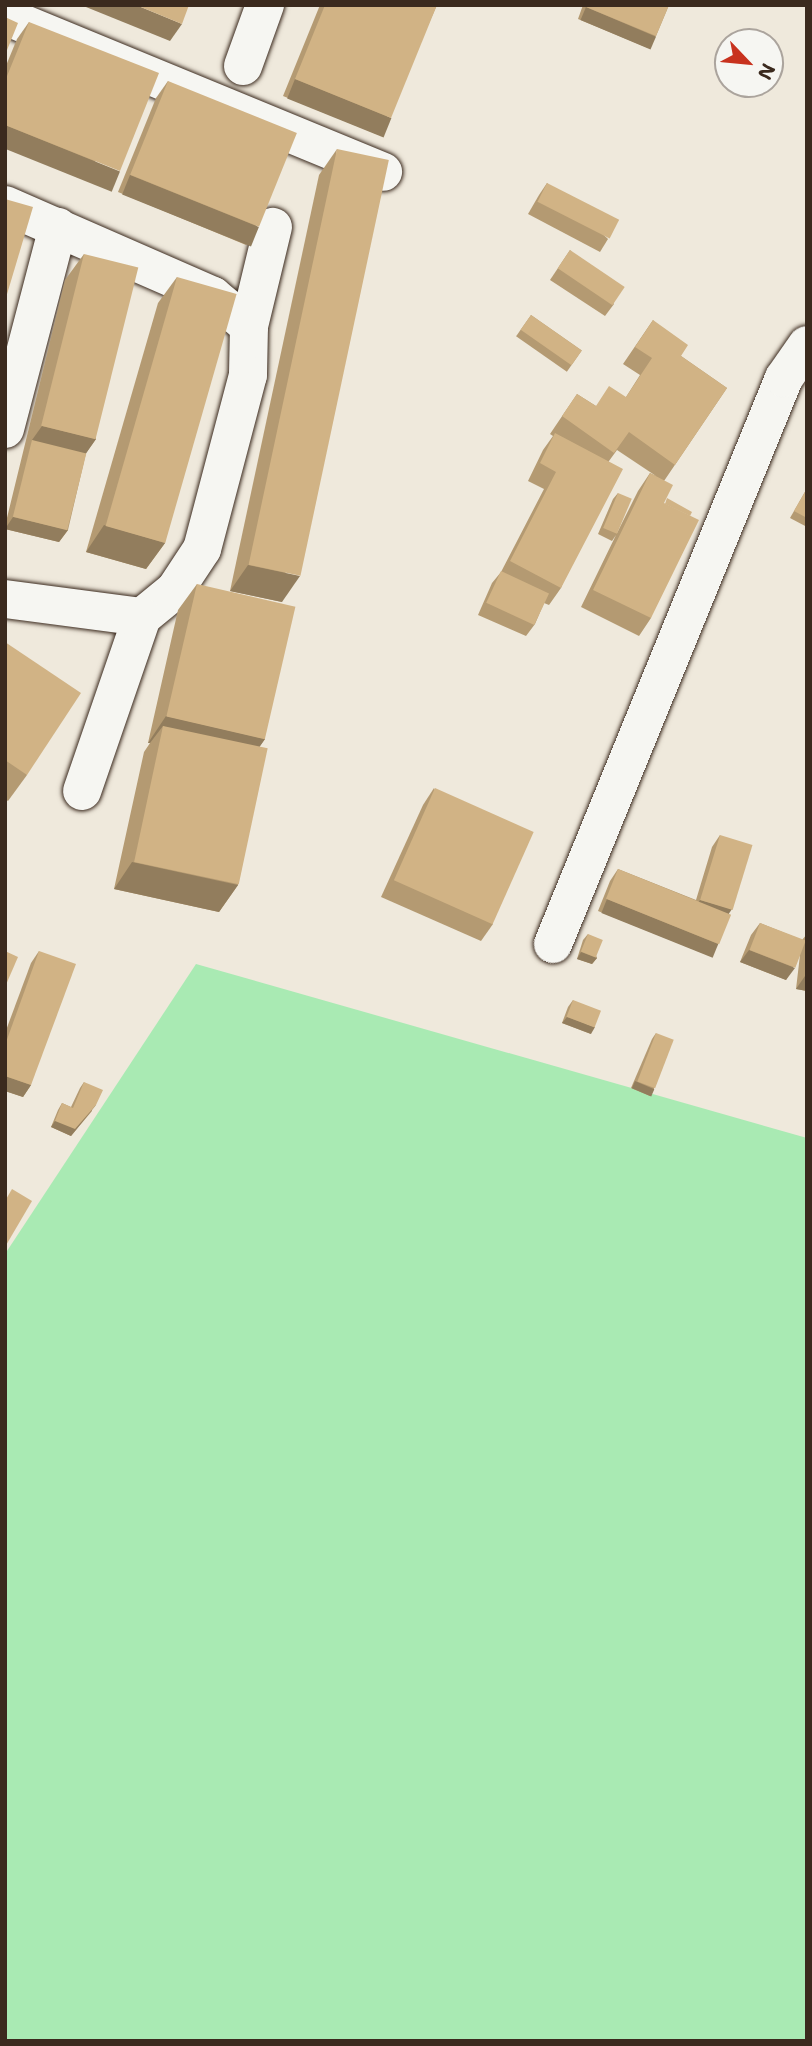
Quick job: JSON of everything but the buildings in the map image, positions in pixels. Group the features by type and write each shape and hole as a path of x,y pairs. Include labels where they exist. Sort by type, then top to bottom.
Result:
{"street":[{"path":"243,66 265,5"},
{"path":"5,16 383,172"},
{"path":"5,205 213,296 249,326"},
{"path":"5,429 58,227"},
{"path":"82,791 142,617 175,590 202,549 248,375 249,326 273,227"},
{"path":"553,944 785,378 807,345"},
{"path":"5,598 142,617"}],"green space":[{"path":"196,964 807,1138 807,2041 5,2041 5,1254"}]}
